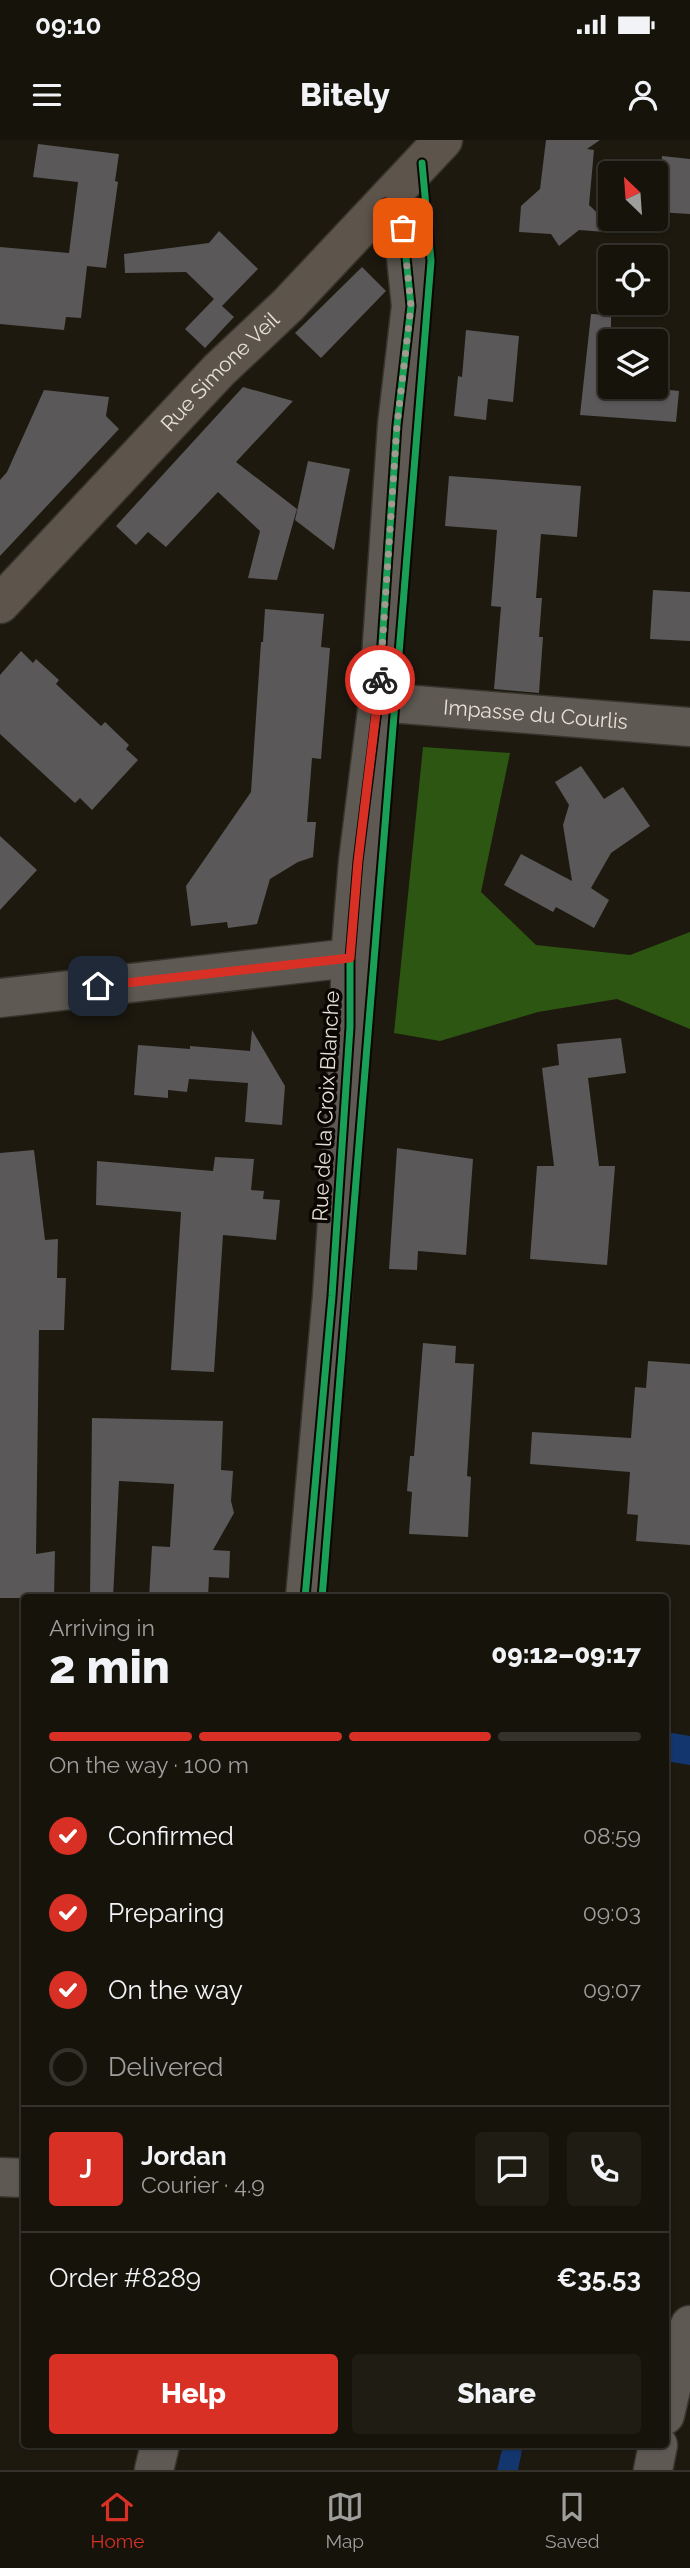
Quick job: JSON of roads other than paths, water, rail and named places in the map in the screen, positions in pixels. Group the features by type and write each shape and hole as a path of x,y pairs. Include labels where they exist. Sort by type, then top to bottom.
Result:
{"main road":[{"name":"Rue Simone Veil","path":"0,604 219,370 288,305 443,140"}],"street":[{"name":"Rue de la Croix Blanche","path":"305,1594 332,1296 350,1027 350,958 358,861 378,702 397,425 411,306 403,228 385,203"},
{"name":"Impasse du Courlis","path":"378,702 690,727"},
{"path":"0,998 350,958"},
{"path":"0,2177 21,2178"},
{"path":"669,2398 682,2342 690,2325"},
{"path":"154,2470 159,2448"},
{"path":"653,2470 657,2448"}],"water":[{"path":"669,1732 690,1736 690,1765 669,1762"},
{"path":"502,2448 522,2450 518,2470 497,2470"}]}
